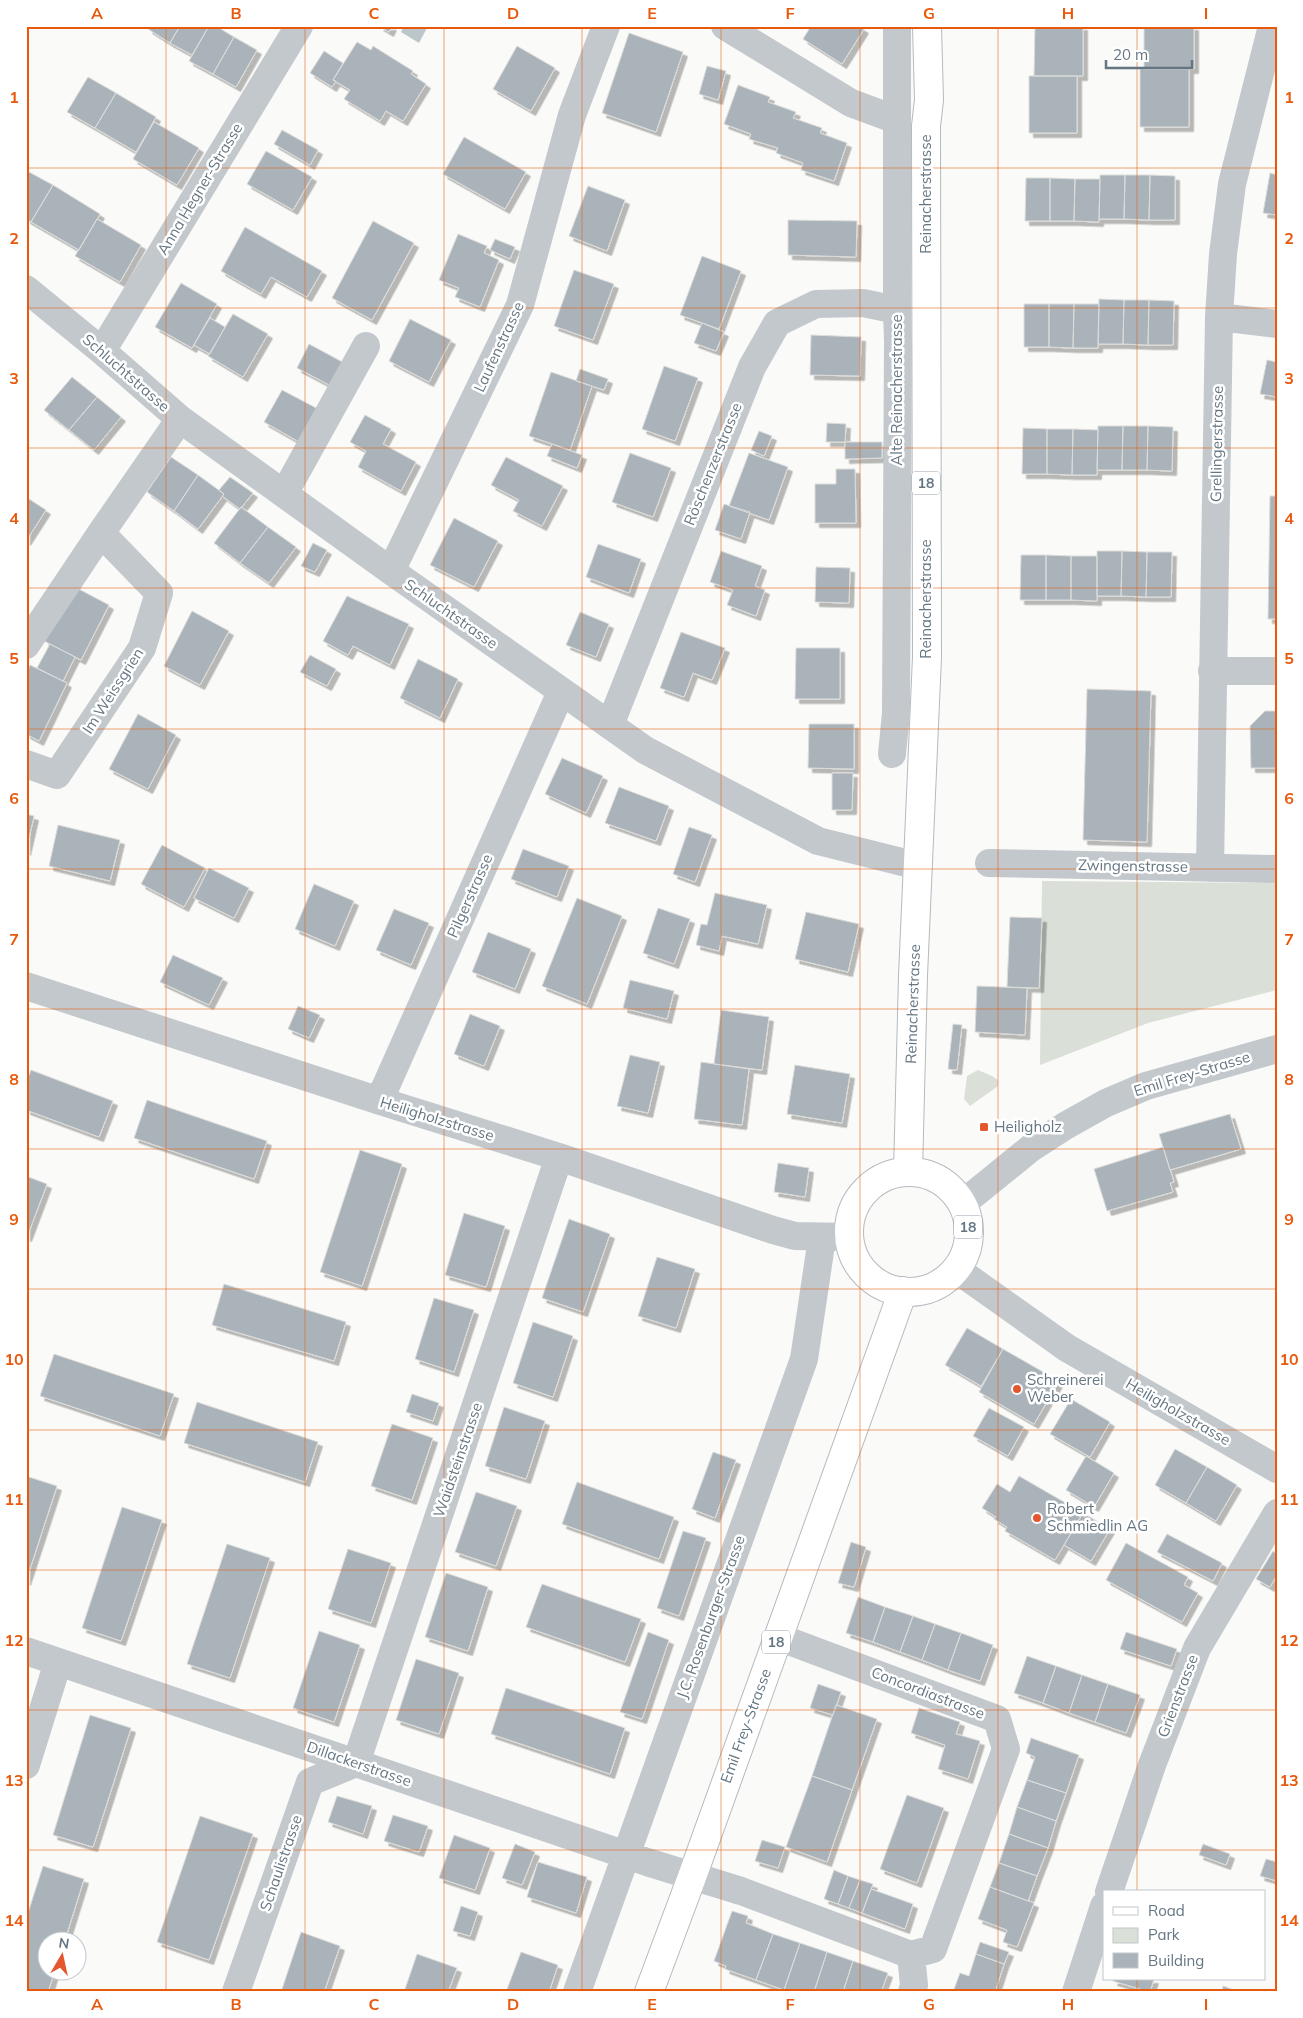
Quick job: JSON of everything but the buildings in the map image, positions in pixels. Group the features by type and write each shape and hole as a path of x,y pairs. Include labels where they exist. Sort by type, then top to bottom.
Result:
{"main road":[{"name":"Reinacherstrasse","path":"908,1172 913,976 927,657 926,126 929,100 927,26"},
{"name":"18","path":"898,1173 920,1174 938,1180 950,1189 962,1204 969,1232 965,1252 956,1268 944,1281 928,1288 903,1291 888,1288 869,1277 858,1264 849,1236 850,1222 854,1208 864,1191 880,1179 898,1173"},
{"name":"Emil Frey-Strasse","path":"649,1992 903,1291"}],"street":[{"name":"Anna Hegner-Strasse","path":"102,351 298,26"},
{"name":"Laufenstrasse","path":"391,572 520,305 572,115 606,26"},
{"path":"725,26 851,103 897,120"},
{"name":"Alte Reinacherstrasse","path":"892,754 896,713 897,26"},
{"name":"Grellingerstrasse","path":"1210,868 1212,671 1223,254 1232,184 1272,26"},
{"name":"Schluchtstrasse","path":"26,289 102,351 180,419 391,572 645,750 818,841 918,866"},
{"name":"Röschenzerstrasse","path":"610,725 748,376 777,323 816,304 863,303 896,310"},
{"path":"1220,317 1277,324"},
{"path":"284,494 366,346"},
{"path":"26,645 180,419"},
{"name":"Im Weissgrien","path":"26,764 57,775 142,648 159,592 101,533"},
{"path":"1212,671 1277,671"},
{"name":"Pilgerstrasse","path":"376,1100 385,1088 561,692"},
{"name":"Zwingenstrasse","path":"989,863 1277,869"},
{"name":"Heiligholzstrasse","path":"29,994 559,1157 772,1230 795,1236 822,1238 849,1236"},
{"name":"Emil Frey-Strasse","path":"962,1204 1031,1148 1106,1103 1146,1086 1277,1049"},
{"name":"Waidsteinstrasse","path":"356,1763 559,1157"},
{"name":"J.C. Rosenburger-Strasse","path":"577,1992 804,1359 822,1238"},
{"name":"Heiligholzstrasse","path":"956,1268 1067,1348 1277,1469"},
{"name":"Grienstrasse","path":"1110,1890 1152,1765 1197,1648 1277,1513"},
{"name":"Concordiastrasse","path":"778,1637 997,1719 1006,1749 933,1949 911,1955"},
{"name":"Dillackerstrasse","path":"26,1651 692,1877"},
{"path":"26,1765 58,1662"},
{"name":"Schaulistrasse","path":"236,1992 310,1782 356,1763"},
{"path":"692,1877 741,1891 911,1955 914,1985 912,1992"},
{"path":"1076,1992 1103,1909"}],"green space":[{"path":"1042,881 1277,883 1277,990 1148,1023 1040,1065"},
{"path":"978,1070 998,1080 998,1086 970,1106 964,1099 967,1076"}],"shaded area":[{"path":"404,26 428,26 419,43 401,32"}],"place":[{"name":"Heiligholz","path":"984,1127"},
{"name":"Schreinerei Weber","path":"1017,1389"},
{"name":"Robert Schmiedlin AG","path":"1037,1518"}]}
